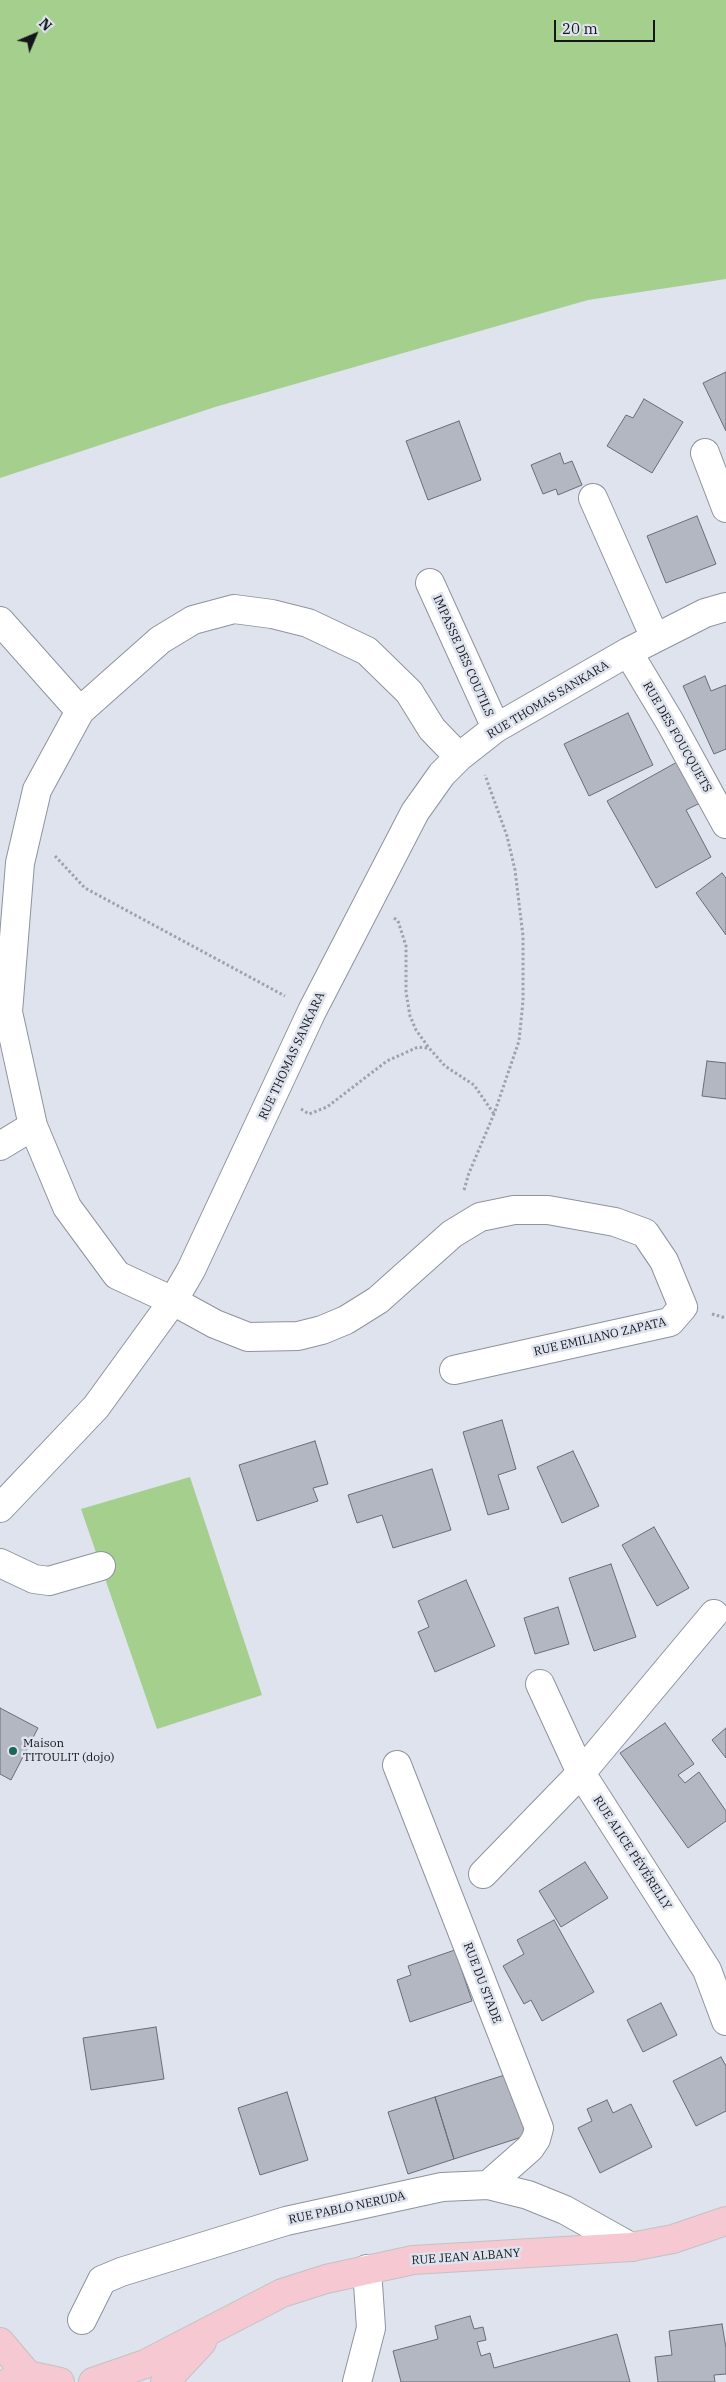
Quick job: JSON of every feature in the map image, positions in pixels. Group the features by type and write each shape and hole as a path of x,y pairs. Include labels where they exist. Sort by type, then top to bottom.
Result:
{"main road":[{"name":"RUE JEAN ALBANY","path":"93,2382 145,2364 216,2329 282,2293 326,2278 413,2260 631,2247 673,2239 726,2221"},
{"name":"RUE JEAN ALBANY","path":"165,2382 216,2329"},
{"path":"0,2342 18,2378 60,2382"}],"street":[{"path":"706,453 726,508"},
{"path":"593,498 654,638"},
{"name":"IMPASSE DES COUTILS","path":"430,583 496,728"},
{"path":"628,652 706,613 726,607"},
{"name":"RUE EMILIANO ZAPATA","path":"454,1370 670,1322 683,1307 664,1261 645,1233 615,1222 548,1210 514,1210 480,1217 452,1234 378,1300 346,1320 322,1330 298,1336 248,1337 214,1324 173,1301 117,1275 67,1207 33,1126 4,1014 20,863 37,790 80,711 160,640 193,620 234,610 263,613 308,623 367,651 408,692 432,728 466,752"},
{"path":"0,621 80,711"},
{"name":"RUE THOMAS SANKARA","path":"0,1508 96,1407 173,1301 191,1270 312,1011 415,812 442,774 496,728 628,652"},
{"name":"RUE DES FOUCQUETS","path":"628,652 670,722 726,824"},
{"path":"0,1146 33,1126"},
{"path":"0,1563 34,1579 49,1581 101,1566"},
{"path":"482,1874 581,1773 714,1614"},
{"name":"RUE ALICE PÉVÉRELLY","path":"540,1684 581,1773 707,1970 726,2021"},
{"name":"RUE DU STADE","path":"397,1765 539,2128 536,2139 530,2148 488,2185"},
{"name":"RUE PABLO NERUDA","path":"82,2320 102,2280 121,2272 286,2221 442,2187 488,2185 528,2195 565,2210 631,2247"},
{"path":"357,2382 371,2328 366,2269"}],"path":[{"path":"466,752 507,836 516,870 523,936 523,1001 519,1041 494,1114 469,1173 463,1194 474,1221"},
{"path":"26,833 52,853 85,888 312,1011"},
{"path":"370,899 398,921 406,946 405,969 410,1016 416,1030 445,1066 474,1084 494,1114"},
{"path":"273,1095 309,1114 326,1107 387,1061 418,1047 429,1048"}],"green space":[{"path":"0,0 726,0 726,279 588,300 215,407 0,478"},
{"path":"190,1477 262,1695 157,1729 81,1509"}],"building":[{"path":"726,372 726,431 703,383"},
{"path":"644,399 683,422 652,473 607,446 626,415 633,418"},
{"path":"459,421 481,480 428,500 406,441"},
{"path":"560,453 564,464 572,461 582,485 558,495 556,489 543,494 531,465"},
{"path":"697,516 716,564 666,583 647,536"},
{"path":"705,676 711,691 726,685 726,749 714,754 683,686"},
{"path":"628,713 653,765 589,796 564,744"},
{"path":"679,761 702,802 686,810 711,857 656,888 607,801"},
{"path":"722,873 726,878 726,935 696,893"},
{"path":"707,1061 726,1063 726,1099 702,1096"},
{"path":"502,1420 516,1469 498,1475 509,1509 488,1515 463,1432"},
{"path":"315,1441 328,1484 313,1488 318,1501 257,1521 239,1465"},
{"path":"573,1451 599,1506 562,1523 537,1467"},
{"path":"432,1469 451,1530 393,1548 382,1515 357,1523 348,1495"},
{"path":"654,1527 689,1588 657,1606 622,1545"},
{"path":"611,1564 636,1637 594,1651 569,1578"},
{"path":"466,1580 495,1646 435,1672 418,1632 429,1627 418,1601"},
{"path":"558,1607 569,1644 535,1654 524,1618"},
{"name":"Maison TITOULIT (dojo)","path":"0,1708 38,1728 11,1780 0,1774"},
{"path":"665,1723 694,1764 678,1775 685,1783 699,1772 726,1811 726,1821 688,1848 620,1753"},
{"path":"726,1728 726,1758 712,1740"},
{"path":"585,1862 608,1898 561,1927 539,1891"},
{"path":"554,1920 594,1992 542,2021 531,2000 524,2004 503,1966 524,1954 517,1940"},
{"path":"455,1950 472,2001 410,2022 397,1980 411,1975 408,1966"},
{"path":"661,2003 677,2035 643,2052 627,2020"},
{"path":"156,2027 164,2079 91,2090 83,2038"},
{"path":"721,2057 726,2066 726,2111 696,2126 673,2081"},
{"path":"508,2074 528,2135 454,2159 435,2097"},
{"path":"287,2092 308,2160 260,2175 238,2108"},
{"path":"435,2097 454,2159 408,2174 388,2112"},
{"path":"607,2100 613,2113 631,2104 652,2147 600,2173 578,2128 592,2121 587,2109"},
{"path":"470,2316 474,2329 483,2327 486,2340 477,2342 481,2356 490,2353 494,2368 617,2334 630,2382 401,2382 393,2351 438,2339 435,2326"},
{"path":"722,2324 726,2348 726,2374 714,2375 715,2382 658,2382 655,2357 672,2355 669,2331"}],"place":[{"name":"Maison TITOULIT (dojo)","path":"13,1751"}]}
